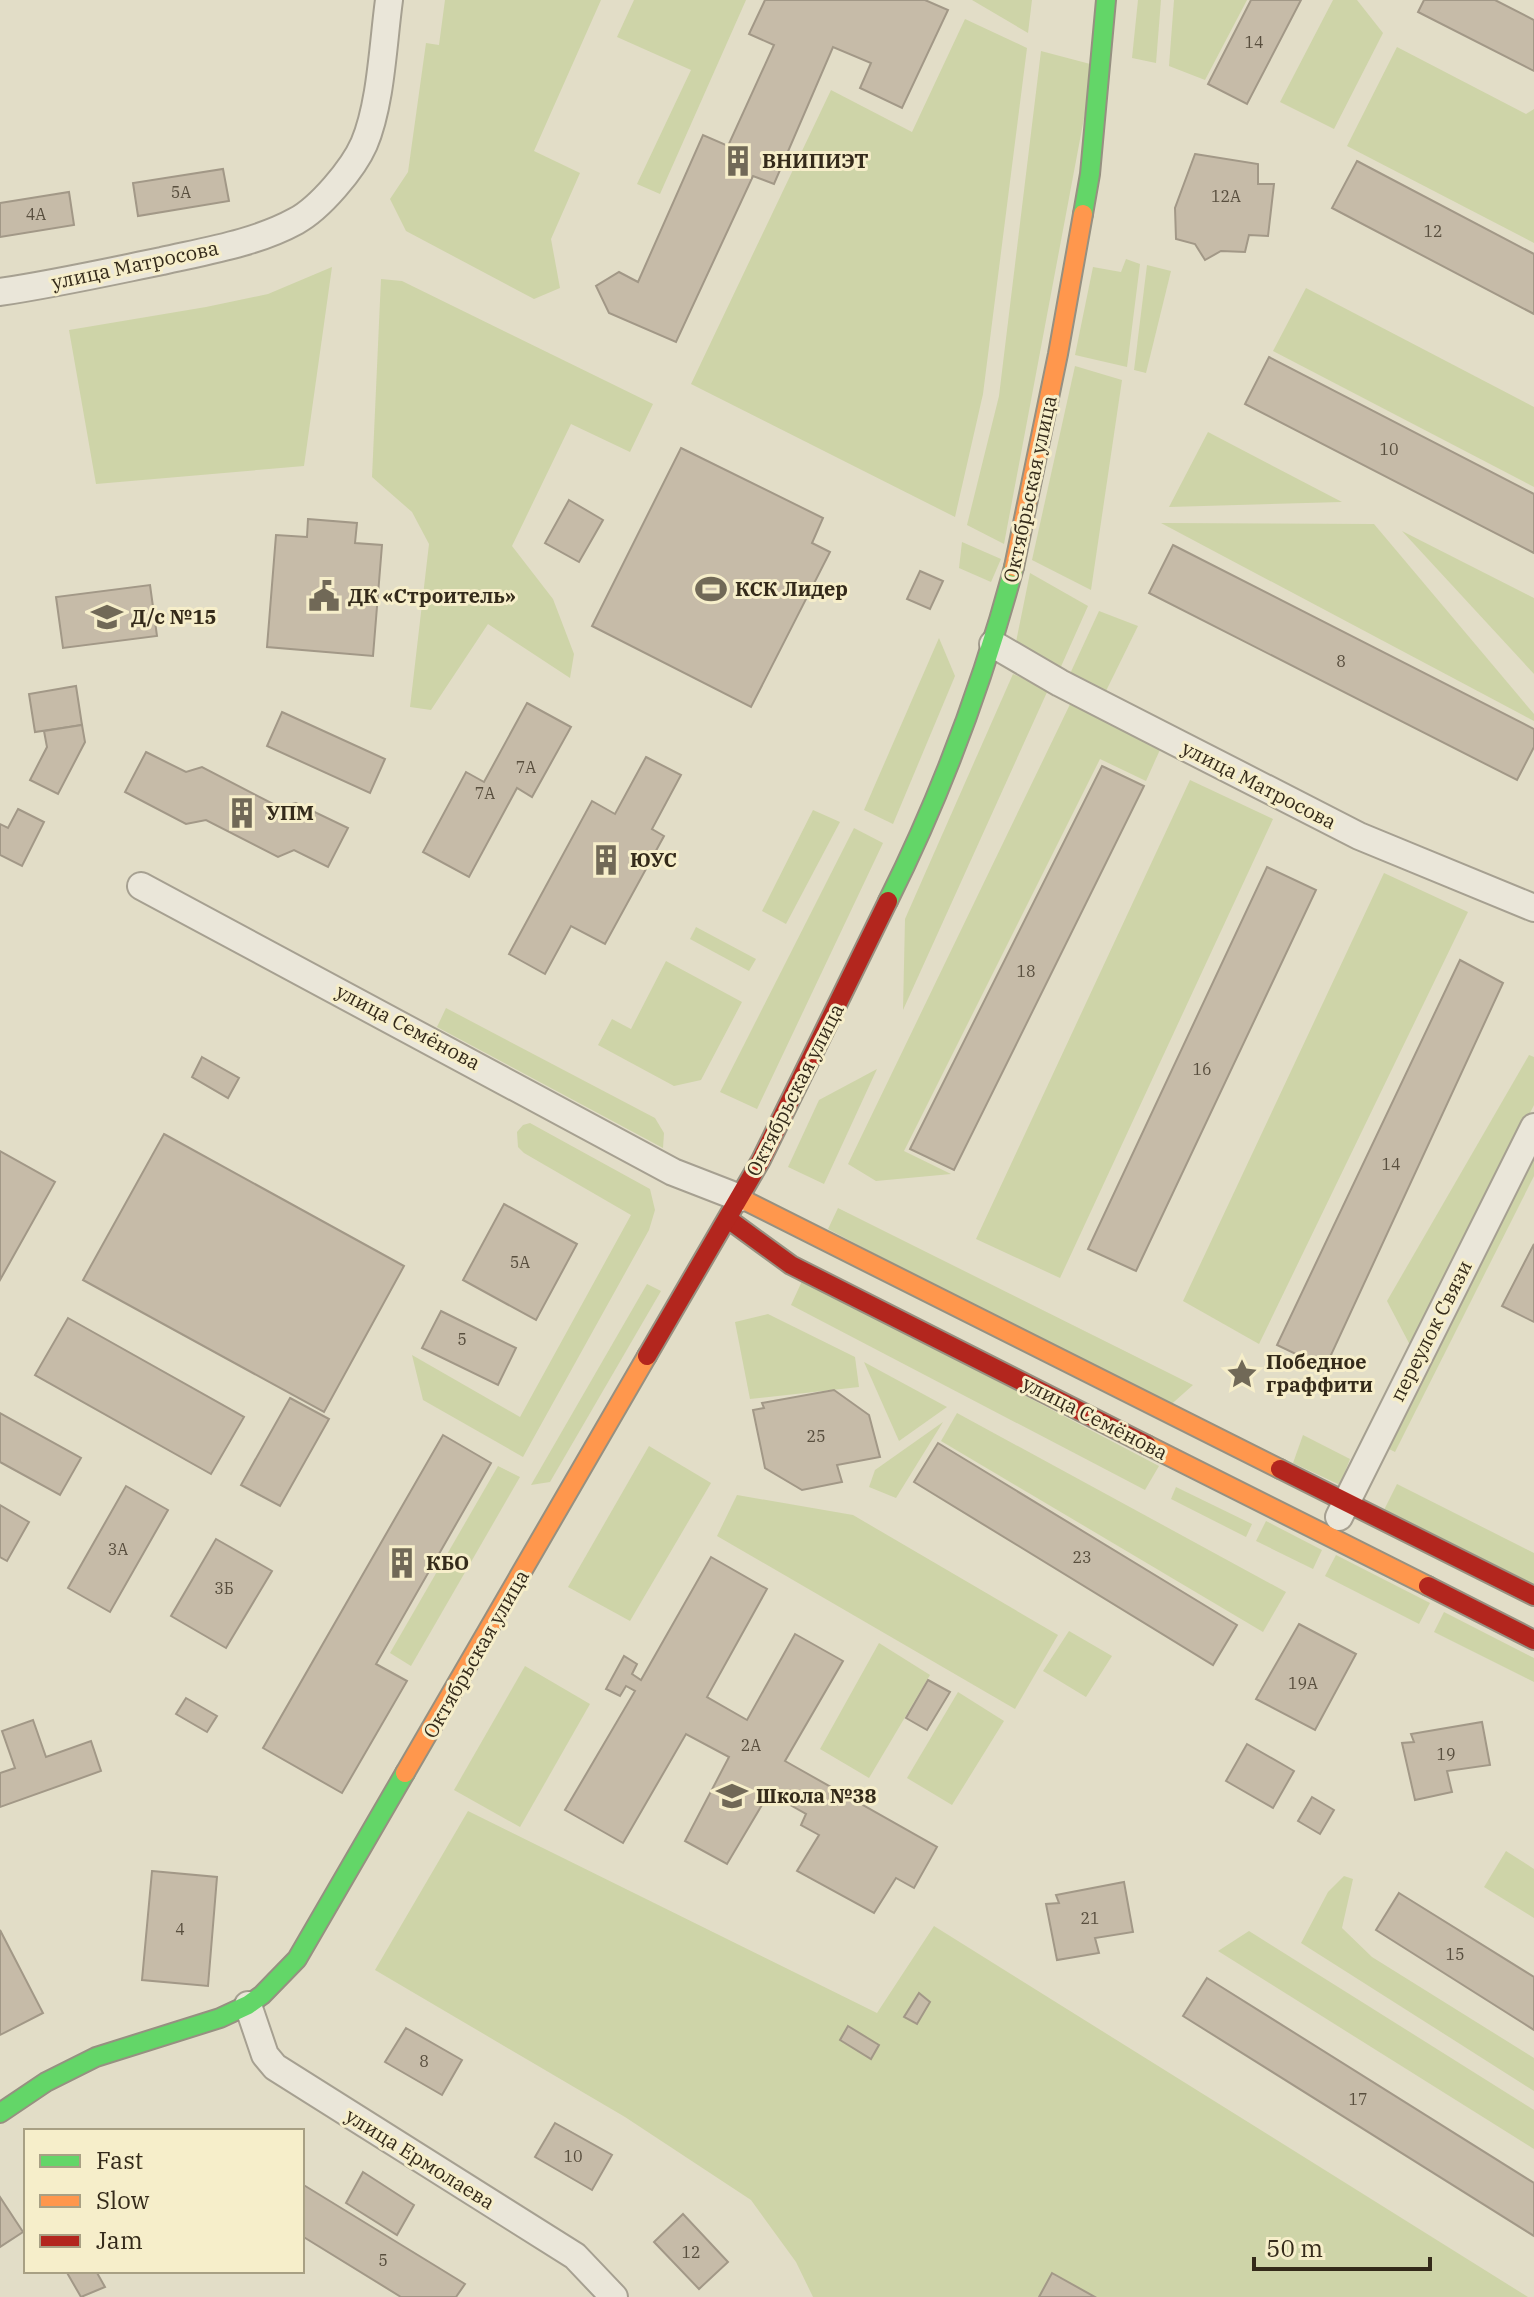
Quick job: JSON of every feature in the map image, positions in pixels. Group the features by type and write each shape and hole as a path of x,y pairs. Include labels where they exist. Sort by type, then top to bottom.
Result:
{"street":[{"name":"улица Матросова","path":"0,292 204,252 268,233 298,220 349,169 364,144 377,92 389,0"},
{"name":"Октябрьская улица","path":"0,2113 22,2096 77,2066 131,2044 221,2018 248,2005 272,1987 289,1968 316,1928 761,1160 917,843 993,644 1016,559 1058,354 1090,174 1106,0"},
{"name":"улица Матросова","path":"993,644 1060,683 1359,836 1534,908"},
{"name":"улица Семёнова","path":"141,886 502,1077 734,1208 1346,1502 1534,1596"},
{"name":"переулок Связи","path":"1330,1536 1534,1127"},
{"name":"улица Семёнова","path":"734,1208 791,1265 1534,1640"},
{"name":"улица Ермолаева","path":"248,2005 265,2055 275,2067 575,2256 614,2297"}],"green space":[{"path":"445,0 601,0 534,151 580,173 551,239 560,288 534,299 406,231 390,199 408,172 426,43 439,45"},
{"path":"634,0 746,0 660,194 637,184 691,70 617,37"},
{"path":"972,0 1032,0 1028,33"},
{"path":"1138,0 1161,0 1156,63 1132,58"},
{"path":"1174,0 1247,0 1205,80 1169,66"},
{"path":"1333,0 1357,0 1383,33 1334,129 1280,102"},
{"path":"965,19 1027,48 983,394 955,517 691,384 831,90 912,132"},
{"path":"1397,47 1526,114 1534,109 1534,243 1347,146"},
{"path":"1041,51 1094,65 1004,544 967,525 999,396"},
{"path":"1126,259 1140,264 1127,367 1075,355 1093,267 1121,272"},
{"path":"1147,265 1171,271 1146,373 1134,370"},
{"path":"332,267 304,466 96,484 69,330 268,294"},
{"path":"381,279 402,281 653,404 630,452 571,424 512,546 553,599 574,654 570,678 488,624 431,710 410,707 429,544 412,512 372,477"},
{"path":"1306,288 1534,407 1534,487 1273,351"},
{"path":"1075,366 1122,380 1091,590 1032,560"},
{"path":"1208,432 1342,502 1169,507"},
{"path":"1161,523 1374,524 1534,714 1534,721"},
{"path":"1402,531 1534,598 1534,674"},
{"path":"962,542 1001,559 991,582 959,568"},
{"path":"1030,573 1088,606 1059,671 1015,647"},
{"path":"1099,611 1138,626 1105,693 1069,676"},
{"path":"939,638 955,676 893,824 864,810"},
{"path":"1013,674 1048,690 903,1010 905,919"},
{"path":"1074,696 1163,743 1146,781 1100,759 904,1151 951,1174 876,1181 848,1164"},
{"path":"1190,780 1273,819 1060,1278 976,1239"},
{"path":"813,810 840,822 786,924 762,911"},
{"path":"854,828 883,843 757,1109 720,1092"},
{"path":"1384,873 1468,912 1259,1344 1183,1301"},
{"path":"696,927 756,959 749,971 690,939"},
{"path":"666,961 742,1002 701,1080 674,1086 598,1045 612,1019 631,1029"},
{"path":"446,1008 655,1118 664,1133 663,1148 437,1027"},
{"path":"1529,1055 1534,1057 1534,1105 1411,1347 1387,1301"},
{"path":"877,1069 824,1184 788,1167 819,1100"},
{"path":"530,1123 650,1189 655,1210 649,1230 523,1457 423,1400 412,1355 520,1417 631,1215 524,1153 518,1147 517,1132"},
{"path":"1534,1151 1534,1176 1395,1452 1385,1447"},
{"path":"838,1208 1193,1385 1166,1409 828,1229"},
{"path":"803,1279 1159,1466 1145,1490 791,1305"},
{"path":"647,1284 661,1291 550,1482 531,1485"},
{"path":"768,1314 855,1357 859,1387 750,1399 735,1322"},
{"path":"864,1362 947,1407 899,1441"},
{"path":"957,1413 1286,1592 1263,1632 941,1441"},
{"path":"943,1422 896,1498 869,1487 875,1470"},
{"path":"1303,1435 1350,1459 1340,1485 1293,1463"},
{"path":"649,1446 711,1483 630,1621 568,1587"},
{"path":"498,1466 520,1477 411,1666 390,1653"},
{"path":"1397,1484 1534,1553 1534,1586 1384,1510"},
{"path":"1176,1487 1252,1524 1246,1537 1171,1499"},
{"path":"737,1495 853,1515 1058,1635 1015,1709 717,1536"},
{"path":"1266,1521 1322,1550 1313,1569 1256,1541"},
{"path":"1336,1555 1430,1603 1419,1624 1325,1576"},
{"path":"1444,1612 1534,1658 1534,1682 1434,1632"},
{"path":"1069,1631 1112,1656 1086,1697 1043,1671"},
{"path":"879,1643 930,1675 869,1778 820,1749"},
{"path":"525,1666 590,1704 520,1827 454,1790"},
{"path":"958,1692 1004,1721 952,1805 907,1778"},
{"path":"468,1811 877,2013 934,1926 1528,2297 813,2297 796,2262 751,2200 625,2117 375,1970"},
{"path":"1506,1851 1534,1869 1534,1918 1484,1887"},
{"path":"1344,1876 1353,1879 1342,1928 1372,1957 1534,2058 1534,2091 1301,1943 1328,1892"},
{"path":"1249,1931 1534,2110 1534,2149 1218,1951"}],"building":[{"name":"ВНИПИЭТ","path":"765,0 925,0 948,10 902,108 860,88 871,63 833,47 774,184 753,176 676,342 609,313 596,286 619,272 638,282 703,135 728,146 774,45 749,34"},
{"path":"1251,0 1301,0 1247,104 1208,84"},
{"path":"1424,0 1495,0 1534,20 1534,71 1418,12"},
{"path":"1195,154 1258,164 1258,184 1274,184 1268,236 1249,235 1245,252 1221,251 1205,260 1195,244 1176,239 1175,208"},
{"path":"1357,161 1534,254 1534,314 1332,208"},
{"path":"223,169 229,201 138,216 133,183"},
{"path":"69,192 74,225 0,237 0,203"},
{"path":"1269,357 1534,494 1534,553 1245,404"},
{"name":"КСК Лидер","path":"681,448 823,518 812,543 830,552 751,707 592,626"},
{"path":"569,500 603,520 579,562 545,543"},
{"name":"ДК «Строитель»","path":"308,519 357,523 355,543 382,545 373,656 267,647 276,535 307,537"},
{"path":"1173,545 1534,729 1534,747 1517,780 1149,593"},
{"path":"920,571 943,581 930,609 907,599"},
{"name":"Д/с №15","path":"150,585 157,636 63,648 56,597"},
{"path":"76,686 82,725 35,732 29,694"},
{"path":"527,703 571,727 532,797 517,788 469,877 423,852 466,772 484,782"},
{"path":"282,712 385,759 370,793 267,746"},
{"path":"82,725 85,742 58,794 30,780 47,747 44,731"},
{"name":"УПМ","path":"146,752 186,772 202,767 279,807 296,803 348,828 328,867 294,850 278,857 206,820 186,824 125,792"},
{"name":"ЮУС","path":"646,757 681,775 652,829 664,836 605,944 571,926 545,974 509,954 592,801 615,814"},
{"path":"1102,766 1144,786 954,1170 910,1149"},
{"path":"18,809 44,822 22,866 0,855 0,824 8,828"},
{"path":"1267,867 1316,890 1136,1271 1088,1249"},
{"path":"1460,960 1503,983 1325,1368 1277,1345"},
{"path":"202,1057 239,1078 228,1098 192,1077"},
{"path":"164,1134 404,1266 324,1412 83,1280"},
{"path":"0,1151 55,1182 0,1280"},
{"path":"504,1204 577,1244 536,1320 463,1280"},
{"path":"1534,1244 1534,1322 1502,1306"},
{"path":"441,1311 516,1348 498,1385 422,1348"},
{"path":"68,1318 244,1417 211,1474 35,1375"},
{"path":"834,1390 869,1415 880,1457 837,1465 842,1482 802,1490 765,1468 753,1410 764,1408 762,1403"},
{"path":"290,1398 329,1419 280,1506 241,1485"},
{"path":"0,1413 81,1458 60,1495 0,1462"},
{"name":"КБО","path":"443,1435 491,1463 376,1664 407,1681 342,1793 263,1748"},
{"path":"938,1443 1237,1625 1213,1665 914,1482"},
{"path":"126,1486 168,1510 110,1612 68,1588"},
{"path":"0,1505 29,1522 7,1561 0,1557"},
{"path":"216,1539 272,1571 226,1648 171,1616"},
{"path":"711,1557 767,1589 707,1697 747,1720 795,1634 843,1661 785,1761 937,1847 914,1888 896,1878 874,1913 797,1871 819,1835 801,1825 806,1814 769,1793 727,1864 685,1841 729,1757 686,1734 623,1843 565,1810 635,1691 626,1686 620,1696 606,1689 624,1656 637,1664 632,1674 641,1680"},
{"path":"1299,1624 1356,1654 1315,1730 1256,1699"},
{"path":"928,1680 950,1692 927,1730 906,1718"},
{"path":"186,1698 217,1716 207,1732 176,1714"},
{"path":"33,1720 46,1757 91,1741 101,1771 0,1807 0,1773 15,1768 2,1731"},
{"path":"1482,1722 1490,1765 1447,1771 1452,1792 1415,1800 1402,1743 1414,1742 1411,1734"},
{"path":"1247,1744 1294,1771 1273,1808 1226,1781"},
{"path":"1312,1797 1334,1810 1320,1834 1298,1821"},
{"path":"152,1871 217,1877 208,1986 142,1980"},
{"path":"1124,1882 1133,1932 1095,1938 1099,1953 1057,1960 1046,1904 1059,1903 1056,1895"},
{"path":"1399,1893 1534,1977 1534,2030 1376,1930"},
{"path":"0,1930 43,2013 0,2035"},
{"path":"1207,1978 1534,2183 1534,2236 1183,2016"},
{"path":"919,1993 930,2002 917,2024 904,2017"},
{"path":"848,2026 879,2045 871,2059 840,2040"},
{"path":"406,2028 462,2060 442,2095 385,2062"},
{"path":"555,2123 612,2155 592,2190 535,2157"},
{"path":"363,2172 414,2205 397,2235 346,2203"},
{"path":"304,2185 465,2284 456,2297 401,2297 304,2237"},
{"path":"0,2197 23,2232 0,2247"},
{"path":"683,2214 728,2262 699,2289 654,2242"},
{"path":"67,2273 97,2273 105,2287 81,2297"},
{"path":"1052,2273 1095,2297 1039,2297"}],"traffic: fast":[{"path":"1083,214 1090,174 1106,0"},
{"path":"888,901 926,820 959,737 989,653 1014,567"},
{"path":"0,2113 46,2082 96,2057 220,2018 262,1995 297,1959 405,1773"}],"traffic: slow":[{"path":"1014,567 1083,214"},
{"path":"740,1198 1280,1469"},
{"path":"405,1773 647,1356"},
{"path":"1147,1445 1428,1586"}],"traffic: jam":[{"path":"647,1356 761,1160 888,901"},
{"path":"728,1219 791,1265 1147,1445"},
{"path":"1280,1469 1534,1596"},
{"path":"1428,1586 1534,1640"}],"place":[{"name":"ВНИПИЭТ","path":"738,161"},
{"name":"КСК Лидер","path":"711,589"},
{"name":"ДК «Строитель»","path":"324,596"},
{"name":"Д/с №15","path":"107,617"},
{"name":"УПМ","path":"242,813"},
{"name":"ЮУС","path":"606,860"},
{"name":"Победное граффити","path":"1242,1374"},
{"name":"КБО","path":"402,1563"},
{"name":"Школа №38","path":"732,1796"}]}
